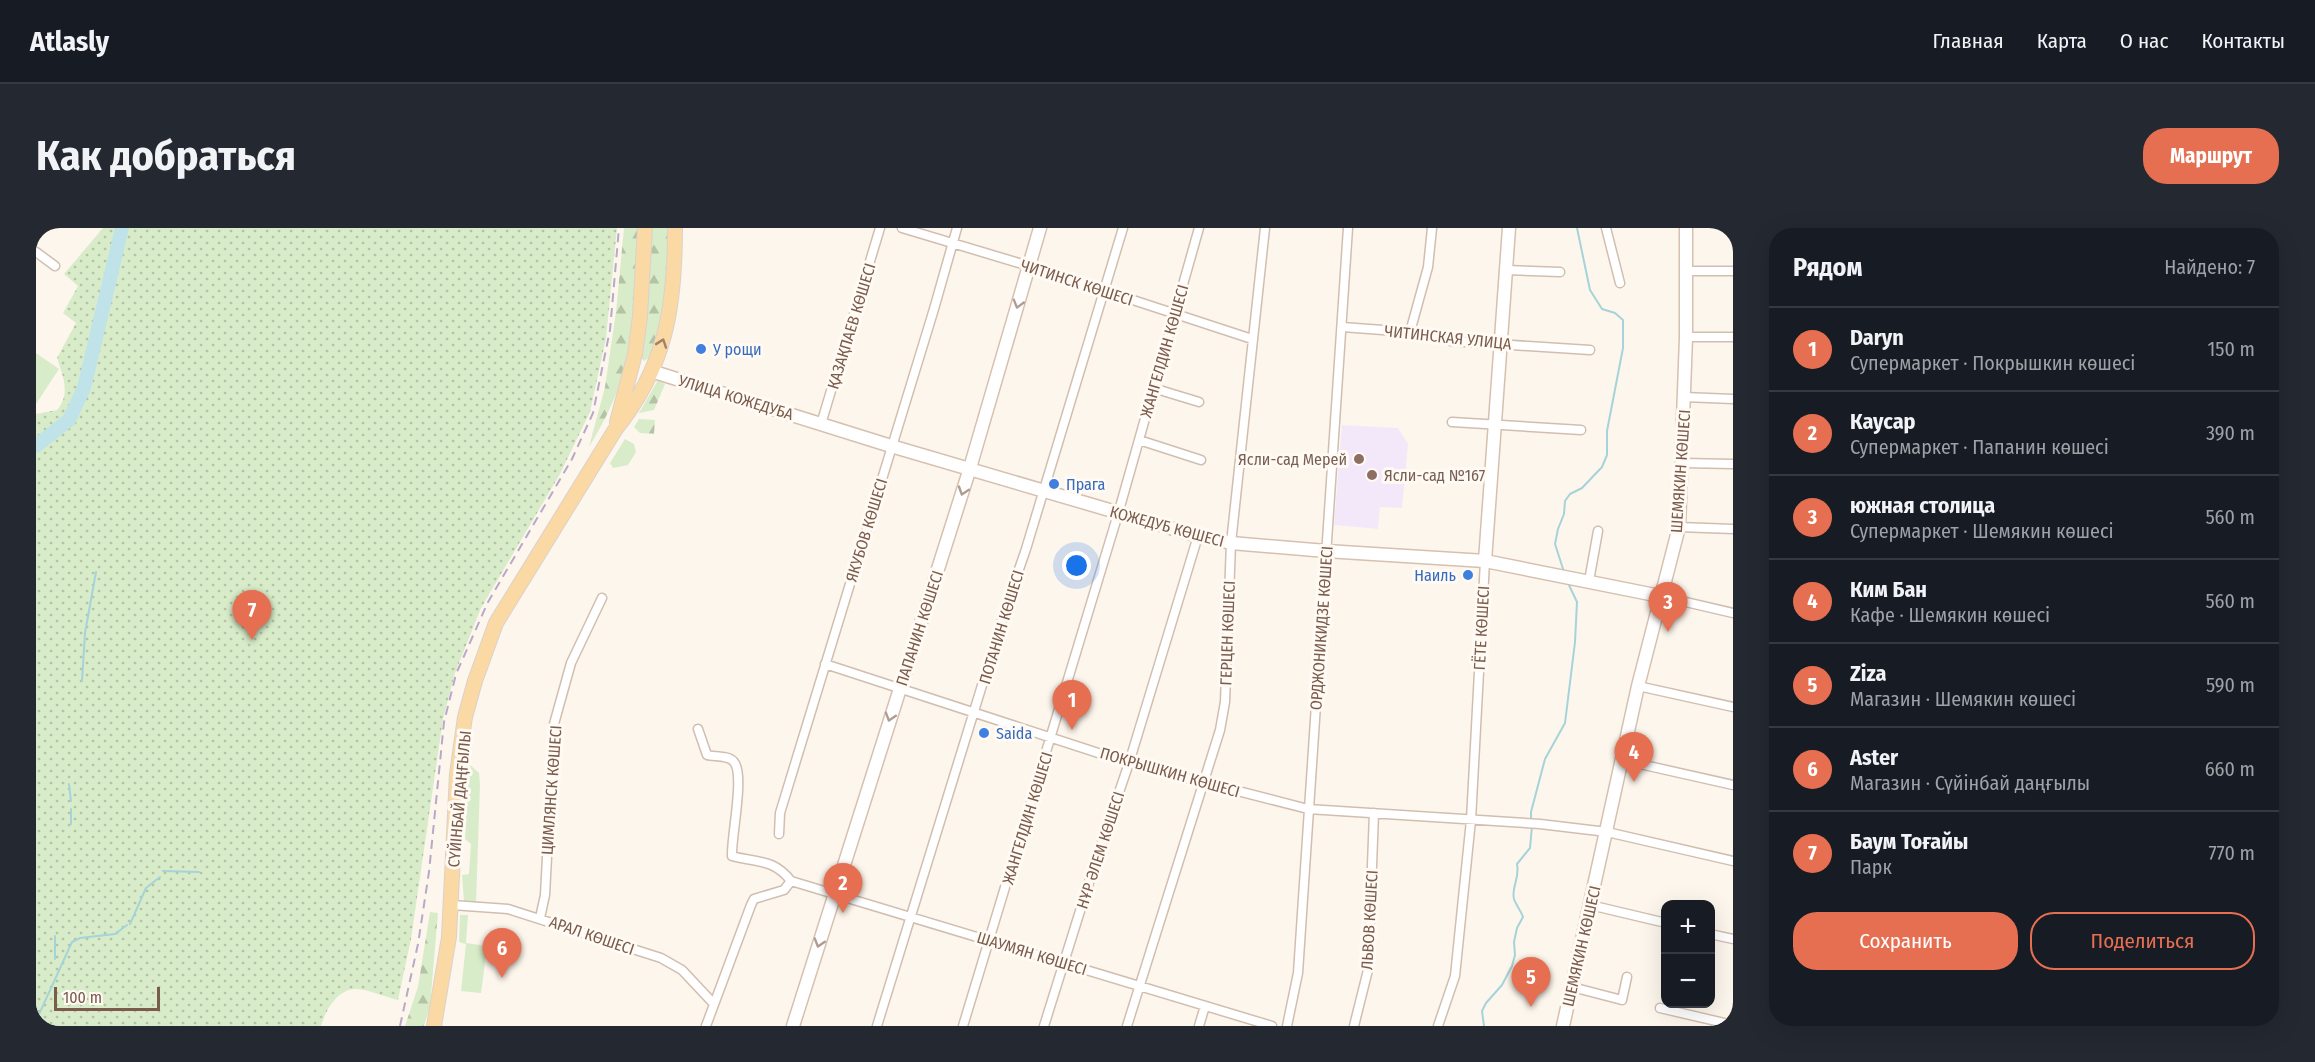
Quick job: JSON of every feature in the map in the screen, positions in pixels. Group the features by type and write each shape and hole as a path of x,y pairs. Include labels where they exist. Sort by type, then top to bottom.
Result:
{"main road":[{"name":"СҮЙІНБАЙ ДАҢҒЫЛЫ","path":"615,430 635,354 640,316 645,228"},
{"name":"СҮЙІНБАЙ ДАҢҒЫЛЫ","path":"434,1026 446,961 452,905 457,774 465,717 486,646 496,623 615,430 628,414 651,371 663,343 670,317 674,288 675,228"},
{"name":"ПАПАНИН КӨШЕСІ","path":"793,1026 970,468 1040,228"},
{"name":"ГЁТЕ КӨШЕСІ","path":"1485,561 1509,228"},
{"name":"ШЕМЯКИН КӨШЕСІ","path":"1563,1026 1638,686 1679,527 1686,337 1686,228"},
{"name":"УЛИЦА КОЖЕДУБА","path":"651,371 821,424"},
{"name":"КОЖЕДУБ КӨШЕСІ","path":"821,424 1198,537 1231,543 1326,551 1485,561 1589,581"},
{"path":"1589,581 1660,596"}],"street":[{"name":"ҚАЗАҚПАЕВ КӨШЕСІ","path":"821,424 880,228"},
{"name":"ЧИТИНСК КӨШЕСІ","path":"902,228 1029,266 1252,339"},
{"name":"ЯКУБОВ КӨШЕСІ","path":"779,834 780,813 957,228"},
{"name":"ПОТАНИН КӨШЕСІ","path":"877,1026 1123,228"},
{"name":"ЖАНГЕЛДИН КӨШЕСІ","path":"963,1026 1118,514 1199,228"},
{"name":"ГЕРЦЕН КӨШЕСІ","path":"1127,1026 1220,730 1225,702 1231,543 1265,228"},
{"name":"ОРДЖОНИКИДЗЕ КӨШЕСІ","path":"1287,1026 1298,973 1347,228"},
{"path":"1410,332 1428,267 1432,228"},
{"path":"1606,228 1620,283"},
{"path":"36,252 55,266"},
{"path":"1507,270 1560,272"},
{"path":"1686,271 1733,271"},
{"name":"ЧИТИНСКАЯ УЛИЦА","path":"1342,327 1410,332 1450,341 1590,350"},
{"path":"1686,337 1733,337"},
{"path":"1153,388 1199,402"},
{"path":"1684,397 1733,399"},
{"path":"1452,422 1581,430"},
{"path":"1139,440 1201,459"},
{"path":"1683,463 1733,464"},
{"path":"1679,527 1733,529"},
{"path":"1589,581 1598,531"},
{"name":"НҰР ӘЛЕМ КӨШЕСІ","path":"1044,1026 1129,763 1198,537"},
{"name":"ГЁТЕ КӨШЕСІ","path":"1438,1026 1455,976 1471,820 1485,561"},
{"path":"1660,596 1733,613"},
{"name":"ЦИМЛЯНСК КӨШЕСІ","path":"540,918 545,895 554,724 571,663 602,598"},
{"name":"ПОКРЫШКИН КӨШЕСІ","path":"825,664 1129,763 1308,809 1532,824 1607,832 1733,861"},
{"path":"1638,686 1733,707"},
{"path":"698,729 707,755 729,758 736,766 738,787 731,846 732,856 762,861 783,870 791,880 784,890 754,899 706,1026"},
{"path":"1622,760 1733,785"},
{"name":"ЛЬВОВ КӨШЕСІ","path":"1354,1026 1368,970 1374,813"},
{"name":"ШАУМЯН КӨШЕСІ","path":"791,880 1272,1026"},
{"name":"АРАЛ КӨШЕСІ","path":"452,905 508,909 661,958 682,970 714,1004"},
{"path":"1590,905 1661,922"},
{"path":"1715,935 1733,939"},
{"path":"1572,987 1622,1000 1627,977"},
{"path":"1199,1026 1205,1006"},
{"path":"1660,1008 1733,1025"}],"shaded area":[{"name":"Ясли-сад №167","path":"1342,425 1398,428 1408,444 1402,508 1380,507 1378,529 1334,525"}],"green space":[{"path":"103,228 617,228 606,338 590,412 560,474 481,608 455,673 443,719 411,939 398,1000 365,990 349,990 333,1002 321,1026 36,1026 36,414 57,410 64,398 62,371 57,358 76,323 63,313 78,286 64,274"},
{"path":"624,228 638,228 633,335 619,387 589,447 605,387 616,312"},
{"path":"652,228 670,228 669,296 650,357 644,361 641,357"},
{"path":"36,353 59,369 36,404"},
{"path":"658,380 665,384 654,410 639,413"},
{"path":"639,419 655,420 654,434 640,433 634,427"},
{"path":"625,439 634,444 636,452 628,465 613,468 610,463"},
{"path":"469,764 479,773 480,785 476,903 464,901 462,875 469,874 471,844 465,839"},
{"path":"430,912 438,913 430,1006 424,1026 405,1026 418,987"},
{"path":"460,915 468,915 466,943 487,948 481,993 461,991 466,944 459,942"}],"waterway":[{"path":"36,446 69,420 84,388 122,228"},
{"path":"1564,572 1555,544 1564,514 1565,501 1570,494 1582,488 1602,467 1607,455 1607,431 1623,348 1623,320 1615,313 1602,309 1590,290 1577,228"},
{"path":"82,681 85,633 96,572"},
{"path":"1531,820 1545,759 1565,723 1575,642 1577,602 1568,583"},
{"path":"69,784 71,801"},
{"path":"71,809 71,824"},
{"path":"1484,1026 1482,1011 1502,985 1515,955 1514,942 1517,928 1523,917 1513,895 1517,864 1530,848 1532,826"},
{"path":"163,871 199,872"},
{"path":"130,924 146,888 160,877"},
{"path":"36,1021 72,942 80,938 115,934 127,925"},
{"path":"55,936 55,959"}],"railway":[{"path":"400,1026 418,944 429,872 444,722 456,674 488,602 572,459 593,413 610,330 619,228"}],"place":[{"name":"У рощи","path":"701,349"},
{"name":"Ясли-сад Мерей","path":"1359,459"},
{"name":"Ясли-сад №167","path":"1372,475"},
{"name":"Прага","path":"1054,484"},
{"name":"Наиль","path":"1468,575"},
{"name":"южная столица","path":"1668,632"},
{"name":"Баум Тоғайы","path":"252,640"},
{"name":"Daryn","path":"1072,730"},
{"name":"Saida","path":"984,733"},
{"name":"Ким Бан","path":"1634,782"},
{"name":"Каусар","path":"843,913"},
{"name":"Aster","path":"502,978"},
{"name":"Ziza","path":"1531,1007"}]}
